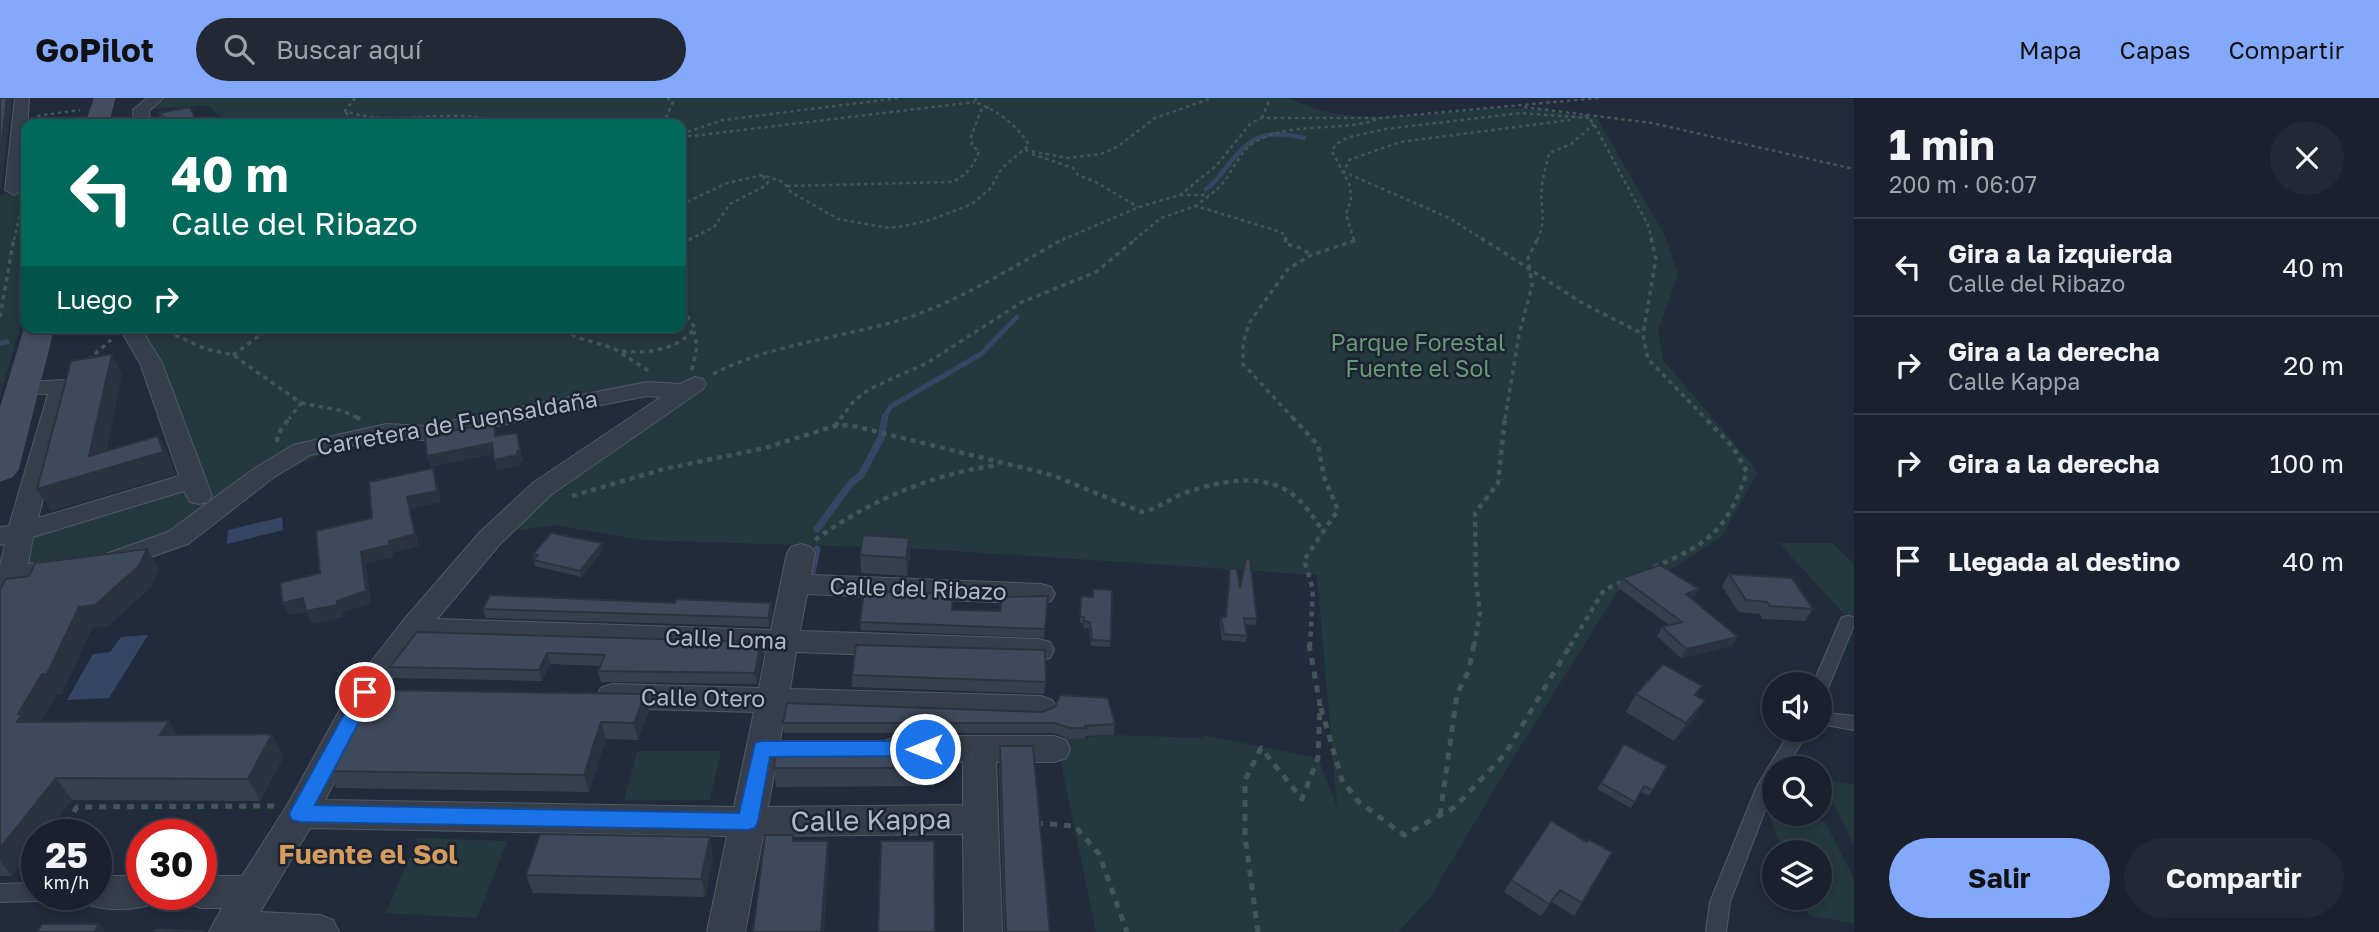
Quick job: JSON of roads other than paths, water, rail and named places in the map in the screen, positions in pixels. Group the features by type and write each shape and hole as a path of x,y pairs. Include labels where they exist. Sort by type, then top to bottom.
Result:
{"main road":[{"path":"98,119 105,98"},
{"path":"1,463 37,333"}],"street":[{"path":"20,191 22,98"},
{"path":"142,119 141,110 147,101"},
{"path":"123,333 151,363 206,515"},
{"name":"Carretera de Fuensaldaña","path":"22,388 70,380 11,534 6,576 94,566 152,549 178,538 264,472 302,450 386,431 425,433 626,393 684,388 533,497 490,538 412,629"},
{"path":"11,534 188,482"},
{"name":"Calle del Ribazo","path":"726,932 748,822 776,749 772,699 801,553"},
{"name":"Calle del Ribazo","path":"795,584 1041,594"},
{"path":"320,932 230,930 302,810 365,692 412,629"},
{"name":"Calle Loma","path":"412,629 1039,650"},
{"path":"365,692 406,693"},
{"name":"Calle Otero","path":"582,696 1041,708"},
{"path":"871,749 1054,748"},
{"name":"Calle Kappa","path":"979,749 984,932"},
{"name":"Calle Kappa","path":"302,810 748,822 979,819"},
{"path":"217,892 253,892"}],"lane":[{"path":"1827,672 1848,621"},
{"path":"1832,720 1854,723"},
{"path":"1716,932 1720,902 1762,796"},
{"path":"0,893 21,892"}],"water":[{"path":"282,517 283,530 227,544 228,530"},
{"path":"148,635 109,698 67,700 93,654 110,652 121,637"}],"waterway":[{"path":"1206,189 1250,142 1277,134 1304,138"},
{"path":"885,417 890,407 981,354 1017,317"},
{"path":"0,343 7,342"},
{"path":"817,529 851,483 861,475 881,438 885,417"},
{"path":"811,578 817,549"}],"district":[{"name":"Fuente el Sol","path":"368,854"}],"park label":[{"name":"Parque Forestal Fuente el Sol","path":"1418,356"}]}
